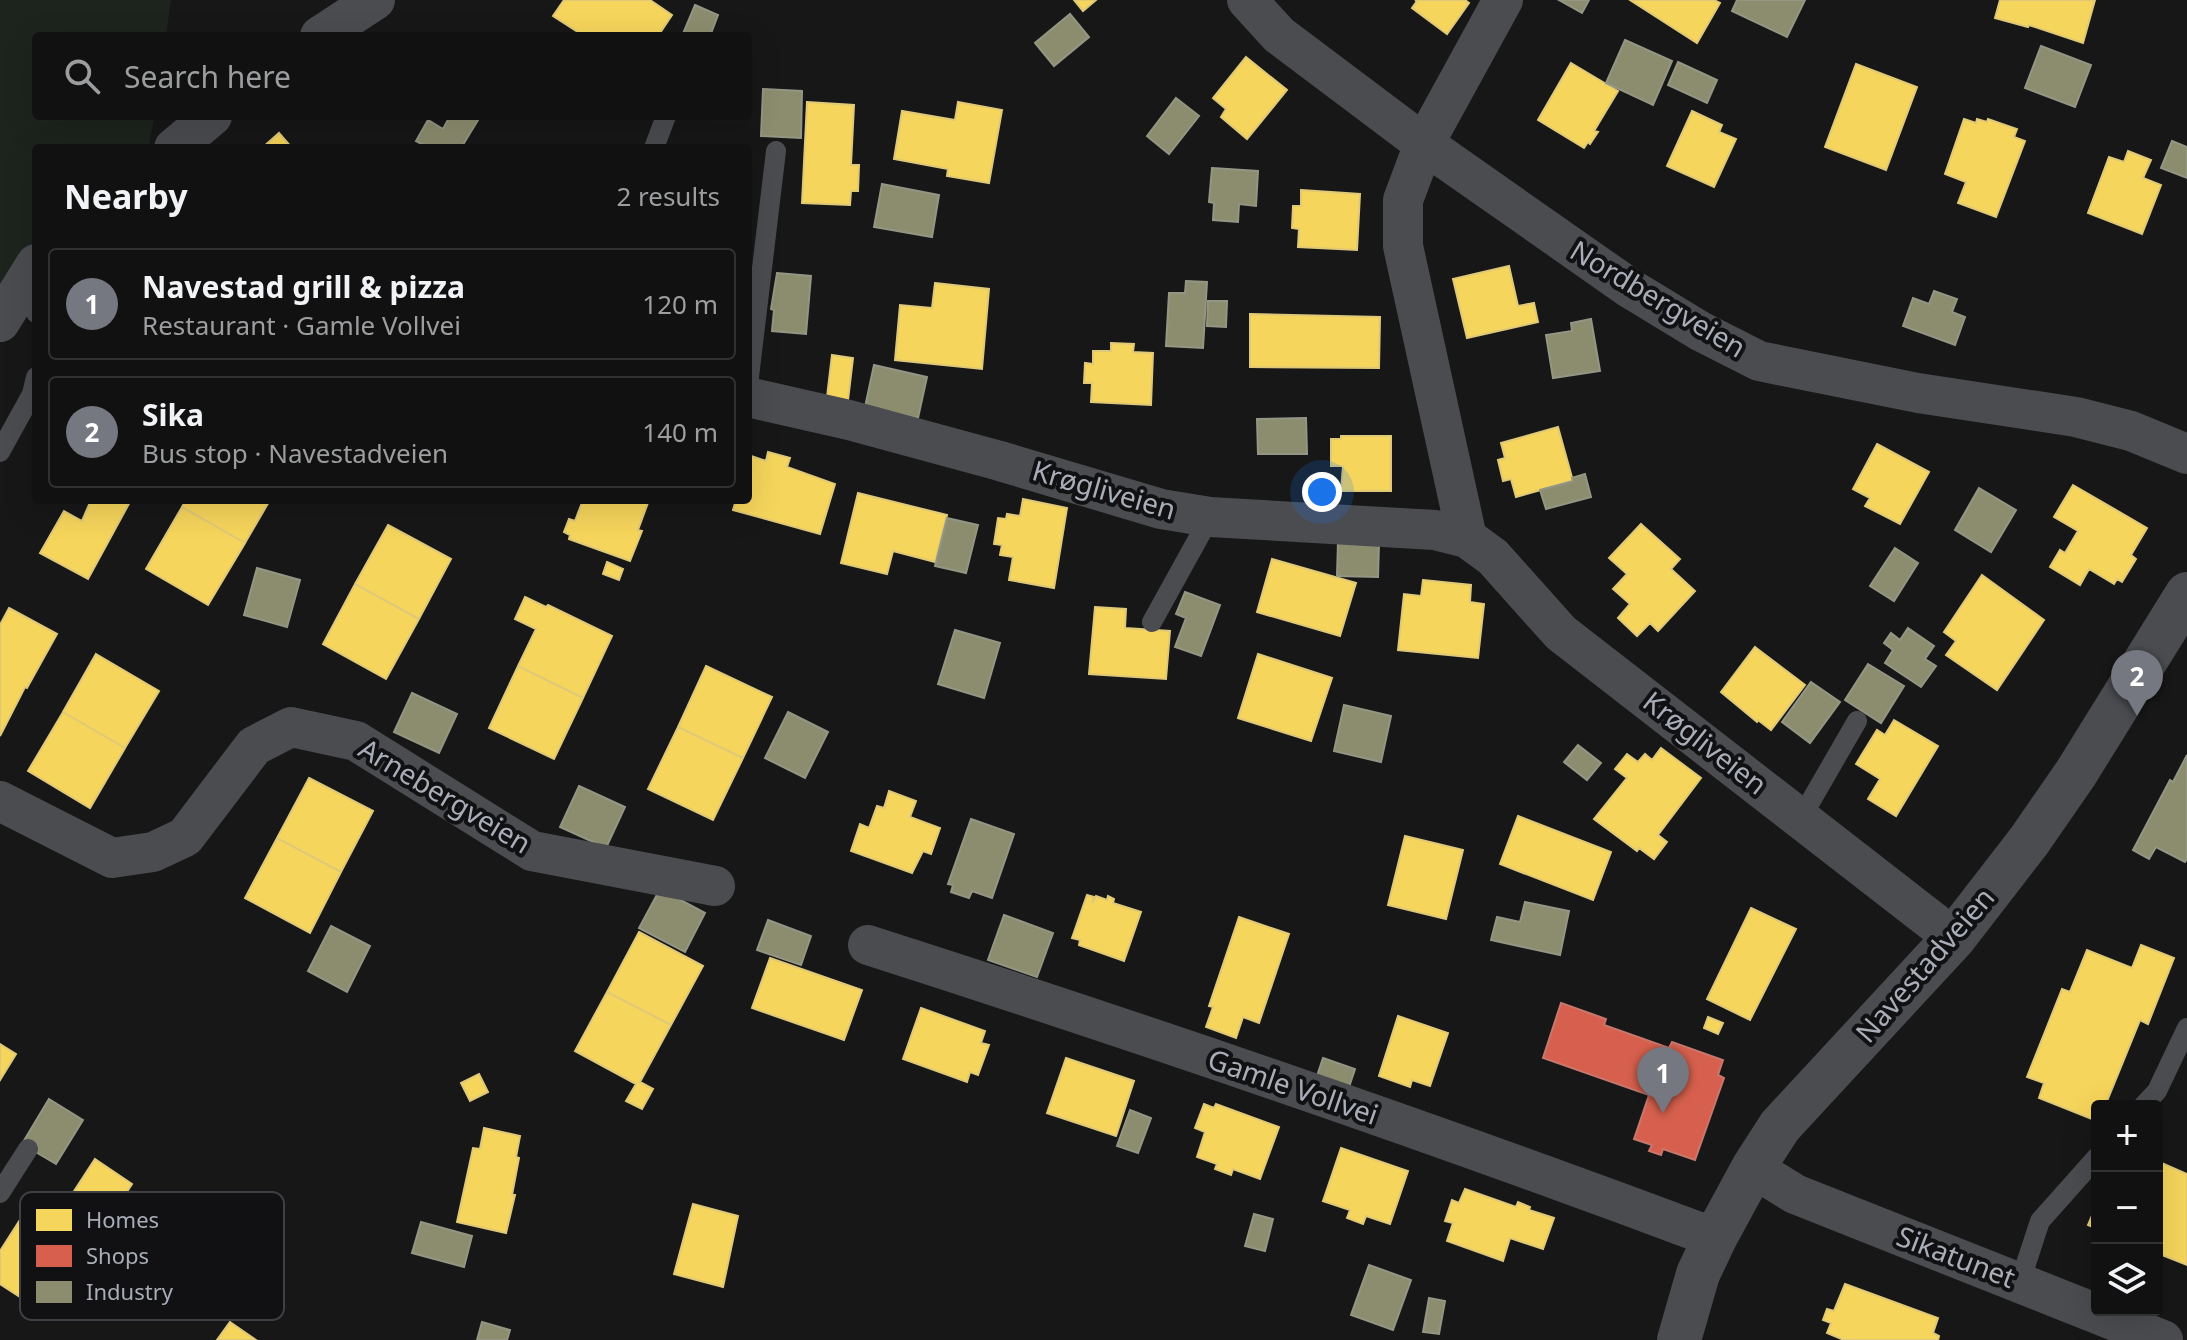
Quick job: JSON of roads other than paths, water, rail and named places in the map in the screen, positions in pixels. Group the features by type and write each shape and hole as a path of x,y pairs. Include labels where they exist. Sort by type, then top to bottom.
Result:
{"street":[{"path":"326,32 375,0"},
{"name":"Nordbergveien","path":"1247,0 1279,35 1424,144 1631,289 1700,331 1759,361 1918,393 2076,417 2131,431 2187,454"},
{"path":"1467,538 1403,246 1403,200 1424,144 1503,0"},
{"path":"179,144 207,120"},
{"path":"0,322 32,286"},
{"name":"Krøgliveien","path":"752,398 849,420 1161,509 1210,517 1435,530 1467,538 1493,557 1561,633 1954,938"},
{"name":"Navestadveien","path":"1679,1340 1698,1274 1753,1168 1780,1126 1954,938 2029,841 2076,773 2187,594"},
{"name":"Arnebergveien","path":"0,801 112,858 153,852 185,837 254,746 291,727 356,741 532,851 715,886"},
{"name":"Gamle Vollvei","path":"868,945 1043,1001 1493,1155 1715,1238"},
{"name":"Sikatunet","path":"1753,1168 1795,1194 2163,1340"}],"lane":[{"path":"656,144 664,120"},
{"path":"752,352 776,151"},
{"path":"0,452 32,394"},
{"path":"1152,622 1210,517"},
{"path":"1801,818 1857,721"},
{"path":"2149,1100 2157,1091 2187,1028"},
{"path":"0,1193 28,1149"},
{"path":"2020,1282 2040,1221 2091,1164"}],"place":[{"name":"Sika","path":"2137,716"},
{"name":"Navestad grill & pizza","path":"1663,1113"}]}
